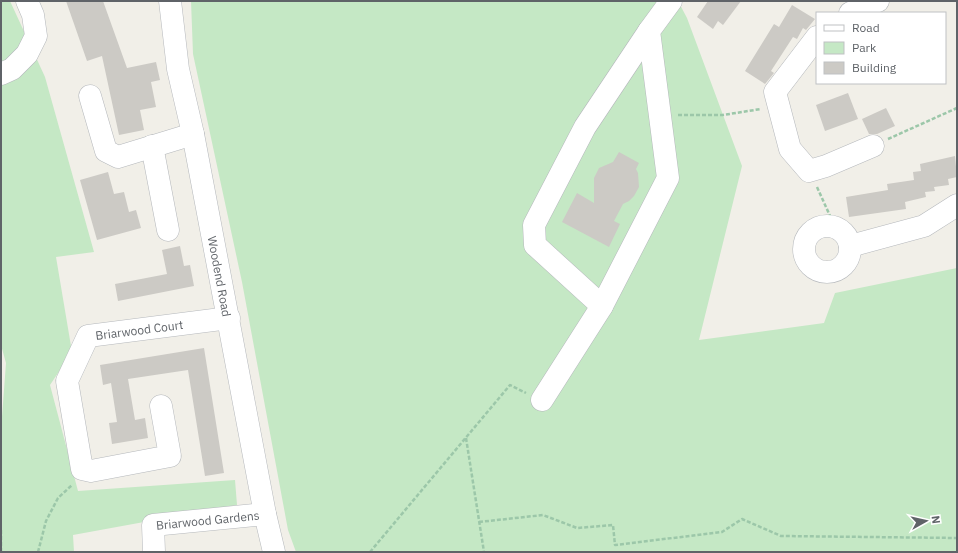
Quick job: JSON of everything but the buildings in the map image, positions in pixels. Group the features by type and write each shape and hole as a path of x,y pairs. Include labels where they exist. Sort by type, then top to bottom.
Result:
{"street":[{"path":"1,74 12,69 26,54 36,36 33,15 27,1"},
{"name":"Woodend Road","path":"170,1 178,69 193,134 265,514 274,552"},
{"path":"602,306 535,245 534,225 585,127 649,31 671,1"},
{"path":"852,12 878,1"},
{"path":"542,400 602,306 668,178 649,31"},
{"path":"816,38 775,92 790,149 809,171 826,166 873,146"},
{"path":"90,96 106,151 118,156 193,134"},
{"path":"152,146 168,230"},
{"path":"850,246 924,226 957,205"},
{"path":"821,226 835,227 845,234 850,246 849,258 843,266 833,271 820,271 810,265 806,257 804,246 807,237 821,226"},
{"name":"Briarwood Court","path":"87,470 82,469 67,381 88,336 229,318"},
{"path":"87,470 91,471 170,456 161,406"},
{"name":"Briarwood Gardens","path":"154,552 153,525 265,514"}],"path":[{"path":"660,116 723,115 779,106"},
{"path":"873,146 957,108"},
{"path":"809,171 835,227"},
{"path":"370,552 510,385 542,400"},
{"path":"466,438 484,552"},
{"path":"38,552 46,521 58,498 87,470"},
{"path":"479,522 543,515 577,528 613,525 615,545 722,532 742,519 781,536 957,538"},
{"path":"1,530 1,552"}],"green space":[{"path":"1,1 10,1 45,77 94,252 56,257 72,352 50,385 78,491 235,480 237,505 73,535 74,552 1,552 1,430 6,363 1,345"},
{"path":"191,1 678,1 687,18 742,166 699,340 824,323 835,293 957,268 957,552 296,552 288,530 242,282 193,54"}]}
